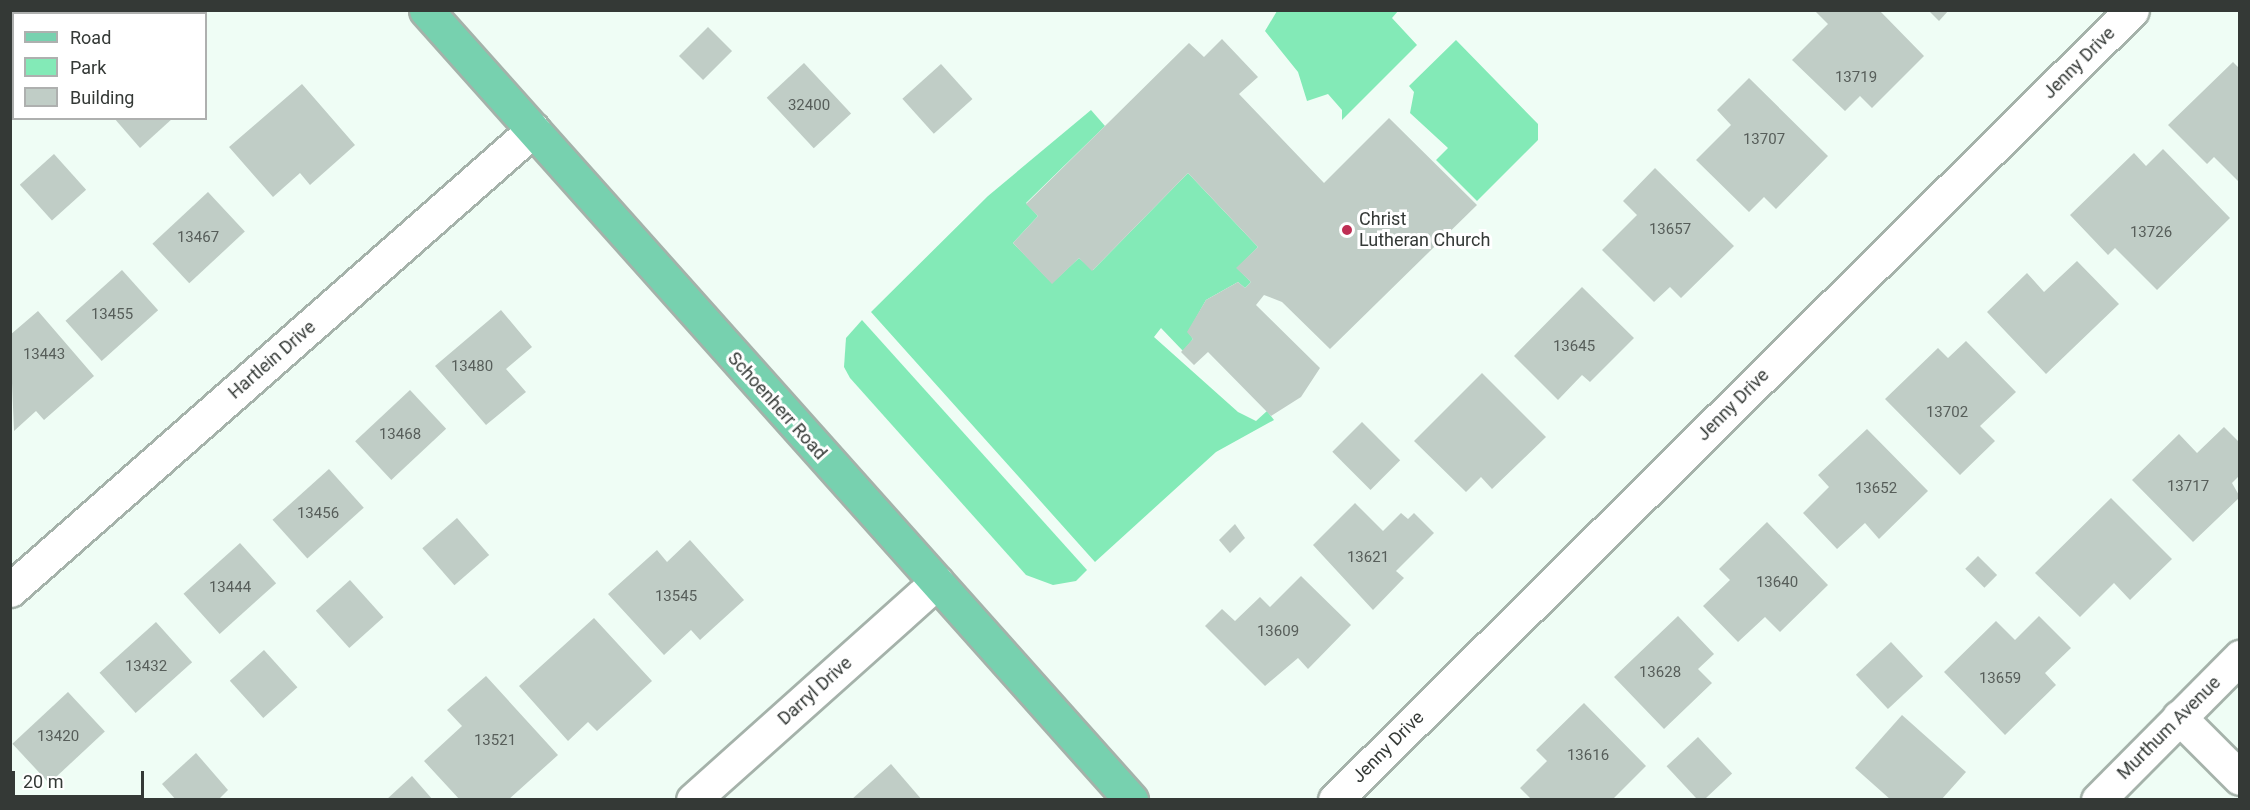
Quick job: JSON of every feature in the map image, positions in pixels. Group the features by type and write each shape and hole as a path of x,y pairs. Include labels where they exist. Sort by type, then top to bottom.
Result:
{"main road":[{"name":"Schoenherr Road","path":"426,10 1131,800"}],"street":[{"name":"Jenny Drive","path":"1335,800 2132,10"},
{"name":"Hartlein Drive","path":"10,590 534,130"},
{"name":"Darryl Drive","path":"693,800 937,582"},
{"name":"Murthum Avenue","path":"2098,800 2240,657"},
{"path":"2179,717 2240,778"}],"green space":[{"path":"1277,11 1398,11 1392,18 1417,45 1342,120 1342,110 1328,94 1307,101 1298,72 1265,31"},
{"path":"1456,40 1538,124 1538,140 1477,201 1436,160 1448,148 1410,113 1414,92 1409,86"},
{"path":"1091,110 1105,126 1026,203 1038,216 1013,243 1052,283 1079,258 1093,270 1188,173 1258,247 1237,268 1251,282 1245,288 1238,282 1206,300 1188,332 1193,339 1183,351 1161,328 1154,337 1238,412 1256,421 1267,411 1274,420 1216,452 1095,562 871,312 988,196"},
{"path":"862,320 1087,570 1076,581 1053,585 1026,575 850,378 844,367 846,338"}],"building":[{"path":"105,10 154,10 154,12 105,12"},
{"path":"1814,10 1879,10 1924,56 1872,108 1860,96 1845,111 1792,60 1828,24"},
{"path":"1928,10 1949,10 1939,21"},
{"path":"708,27 732,51 703,80 679,56"},
{"name":"Christ Lutheran Church","path":"1222,39 1258,77 1239,94 1324,183 1389,118 1477,205 1330,349 1282,302 1264,295 1256,305 1320,368 1301,397 1271,416 1208,352 1194,365 1181,352 1193,339 1187,332 1206,300 1238,282 1245,288 1251,282 1236,268 1258,247 1188,173 1092,271 1079,258 1052,284 1013,243 1038,216 1026,204 1189,43 1204,57"},
{"path":"2233,62 2240,69 2240,183 2214,157 2207,164 2168,125"},
{"path":"804,63 851,113 814,148 767,98"},
{"path":"941,64 972,99 934,134 902,99"},
{"path":"1749,78 1828,156 1776,209 1764,197 1749,212 1696,160 1731,125 1717,110"},
{"path":"302,84 355,145 310,185 300,173 273,197 229,147"},
{"path":"116,120 171,120 140,148"},
{"path":"2163,149 2230,218 2157,290 2115,248 2108,255 2070,215 2134,153 2146,166"},
{"path":"54,154 86,190 52,220 20,185"},
{"path":"1655,168 1734,246 1681,298 1670,287 1654,302 1602,250 1637,215 1623,201"},
{"path":"208,192 245,231 189,283 152,244"},
{"path":"2077,261 2119,304 2046,374 1987,312 2027,273 2044,292"},
{"path":"122,270 158,310 102,361 66,321"},
{"path":"1582,287 1634,338 1590,382 1582,375 1558,400 1514,356"},
{"path":"501,310 532,347 506,369 526,392 486,425 435,366"},
{"path":"38,311 94,376 44,420 36,411 14,431 10,335"},
{"path":"1966,341 2016,392 1980,426 1995,441 1960,475 1885,399 1938,348 1948,358"},
{"path":"1482,373 1546,437 1492,489 1481,477 1466,492 1414,441"},
{"path":"410,390 446,429 391,480 355,441"},
{"path":"1362,422 1400,460 1370,490 1332,452"},
{"path":"2224,427 2240,443 2240,475 2232,483 2240,497 2193,542 2132,480 2179,434 2197,453"},
{"path":"1867,429 1928,491 1879,539 1865,523 1837,549 1803,513 1829,487 1818,475"},
{"path":"329,469 364,508 307,558 273,520"},
{"path":"2111,498 2172,559 2130,600 2114,583 2080,617 2035,573"},
{"path":"1355,503 1383,531 1401,513 1408,519 1414,513 1434,533 1396,571 1404,578 1373,610 1313,545"},
{"path":"457,518 489,555 454,585 422,548"},
{"path":"1767,522 1828,585 1780,632 1765,617 1738,642 1703,606 1730,580 1719,569"},
{"path":"1235,524 1245,538 1230,553 1219,540"},
{"path":"690,540 744,600 700,640 691,630 664,655 608,594 657,550 667,562"},
{"path":"240,543 276,583 220,634 184,594"},
{"path":"1978,556 1997,575 1984,588 1965,569"},
{"path":"1301,576 1351,625 1308,669 1298,658 1265,686 1205,626 1222,609 1235,621 1260,597 1270,607"},
{"path":"350,580 383,617 349,648 316,611"},
{"path":"1678,616 1714,654 1698,669 1712,683 1664,729 1614,677"},
{"path":"2039,616 2071,648 2045,673 2056,685 2005,735 1944,672 1996,621 2015,640"},
{"path":"594,618 652,681 597,731 588,722 568,741 519,686"},
{"path":"156,622 192,662 136,713 100,673"},
{"path":"1891,642 1923,676 1888,709 1856,675"},
{"path":"264,650 297,687 263,718 230,681"},
{"path":"486,676 558,755 508,800 460,800 424,761 462,726 447,710"},
{"path":"68,692 105,731 49,783 12,744"},
{"path":"1584,703 1646,766 1612,800 1532,800 1520,788 1547,761 1536,750"},
{"path":"1902,715 1966,772 1941,800 1891,800 1855,768"},
{"path":"1698,737 1732,774 1704,800 1698,800 1667,766"},
{"path":"196,753 228,790 218,800 176,800 162,784"},
{"path":"891,764 922,800 851,800"},
{"path":"412,776 433,800 386,800"}],"place":[{"name":"Christ Lutheran Church","path":"1347,230"}]}
